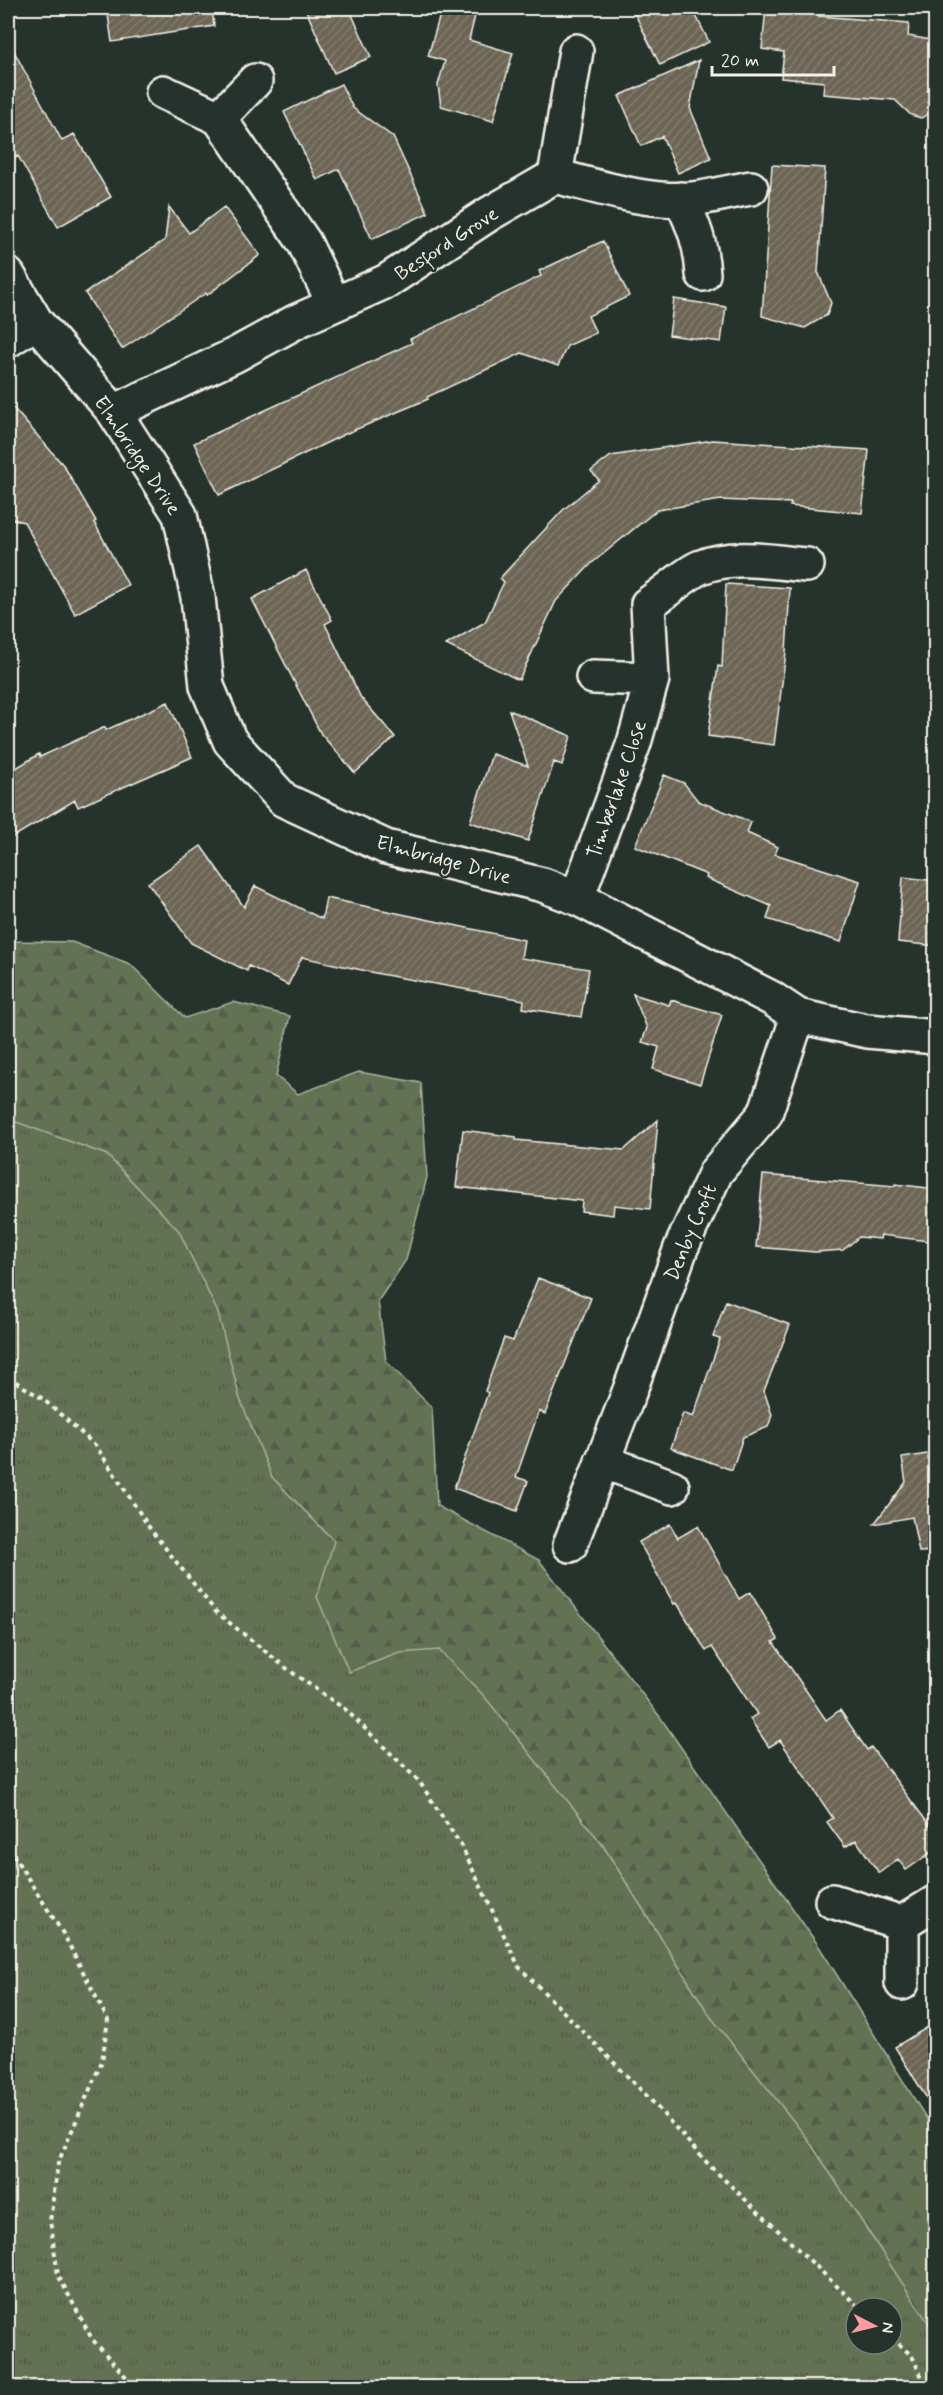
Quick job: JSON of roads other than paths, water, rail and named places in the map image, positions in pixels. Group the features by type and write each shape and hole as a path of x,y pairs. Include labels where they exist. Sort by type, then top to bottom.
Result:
{"street":[{"path":"576,51 555,176 620,192 681,199 693,199 751,188"},
{"path":"219,118 255,81"},
{"path":"163,92 219,118 304,242 334,304"},
{"name":"Besford Grove","path":"114,412 235,355 297,321 387,281 489,214 555,176"},
{"path":"681,199 695,229 701,249 703,274"},
{"name":"Elmbridge Drive","path":"8,275 36,322 114,412 180,515 198,597 207,686 230,741 284,800 386,847 543,885 577,898 771,998 798,1016 867,1031 936,1037"},
{"path":"8,340 36,322"},
{"name":"Timberlake Close","path":"577,898 634,743 652,679 648,604 699,567 720,562 758,561 807,565"},
{"path":"593,677 652,679"},
{"name":"Denby Croft","path":"570,1545 681,1248 716,1172 765,1114 798,1016"},
{"path":"603,1461 672,1487"},
{"path":"832,1901 902,1923 936,1902"},
{"path":"902,1923 902,1983"}]}
